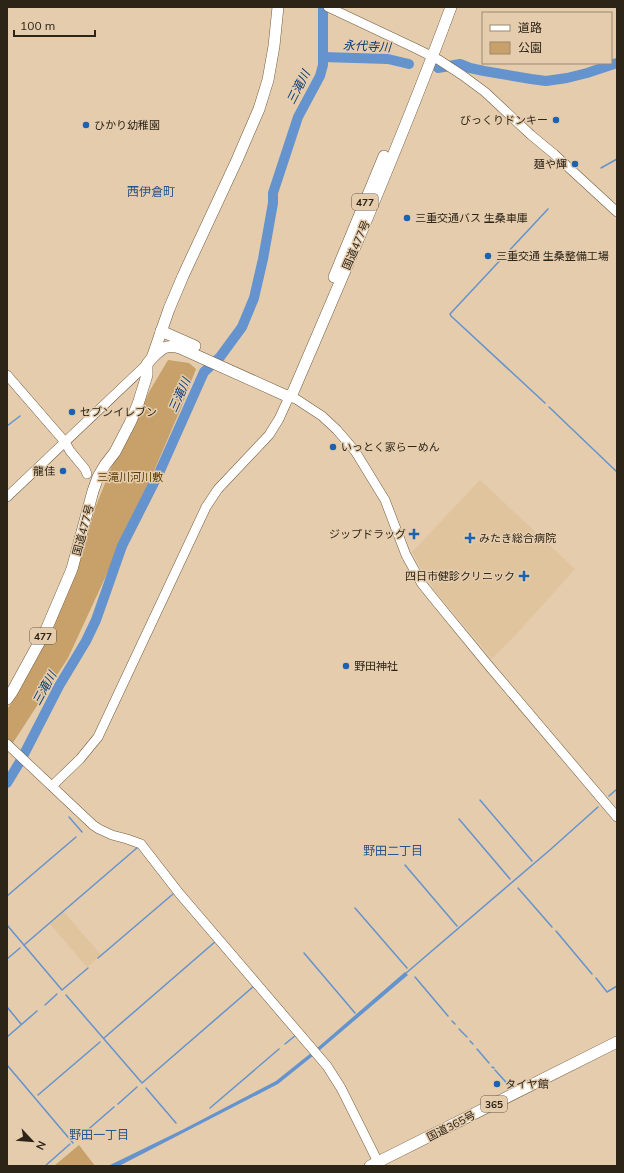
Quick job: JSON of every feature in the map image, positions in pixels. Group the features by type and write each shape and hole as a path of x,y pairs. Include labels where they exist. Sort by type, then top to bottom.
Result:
{"highway":[{"name":"国道477号","path":"7,699 46,630 72,569 98,477 115,452 132,417 152,358 164,332 169,309 259,110 269,73 274,46 278,7"},
{"name":"国道477号","path":"292,394 357,244 429,55 443,7"},
{"name":"国道477号","path":"292,394 293,375 429,55 451,7"},
{"path":"326,298 349,248 357,244"},
{"path":"164,332 292,394"},
{"path":"152,358 162,349 170,346 180,348 270,384"},
{"name":"国道365号","path":"376,1165 617,1042"}],"street":[{"path":"328,7 429,55 456,71 485,92 530,135 554,154 617,212"},
{"path":"7,496 152,358"},
{"path":"7,375 65,442 87,474"},
{"path":"50,783 80,759 98,737 206,507 218,489 269,435 280,419 292,394 322,416 355,450 385,500 406,555 422,584 489,666 617,817"},
{"path":"7,744 99,830 141,844 179,893 327,1066 341,1088 376,1165"}],"shaded area":[{"path":"480,480 575,569 492,659 435,591 412,552"},
{"path":"64,912 101,955 87,967 50,924"}],"green space":[{"name":"三滝川河川敷","path":"168,360 189,363 196,369 181,408 147,487 68,658 7,752 7,710 50,633 81,558 96,506 111,468 132,431 149,392"},
{"path":"79,1145 95,1166 54,1166"}],"water":[{"path":"405,972 408,975 278,1084 119,1166 108,1166 182,1130 276,1081 316,1049"}],"waterway":[{"name":"三滝川","path":"7,783 21,760 59,686 86,641 96,620 122,546 159,473 204,372 220,357 242,327 254,298 263,259 273,203 273,193 298,117 320,76 323,65 323,7"},
{"name":"永代寺川","path":"323,57 388,59 409,64"},
{"name":"永代寺川","path":"438,68 460,64 484,71 546,81 587,73 617,63"},
{"path":"601,168 617,159"},
{"path":"545,403 450,314 548,209"},
{"path":"549,407 617,472"},
{"path":"7,426 20,416"},
{"path":"609,796 617,789"},
{"path":"480,800 532,861"},
{"path":"405,974 598,807"},
{"path":"69,817 82,832"},
{"path":"459,819 510,879"},
{"path":"7,896 76,837"},
{"path":"24,945 138,847"},
{"path":"405,865 457,926"},
{"path":"518,888 552,927"},
{"path":"98,958 173,894"},
{"path":"355,908 407,968"},
{"path":"7,925 62,990 88,968"},
{"path":"556,931 592,974"},
{"path":"104,1038 216,941"},
{"path":"7,959 20,948"},
{"path":"304,953 355,1013"},
{"path":"415,977 448,1016"},
{"path":"596,978 607,992 617,986"},
{"path":"66,995 142,1083 254,986"},
{"path":"45,1005 57,994"},
{"path":"7,1007 21,1024"},
{"path":"7,1037 37,1011"},
{"path":"452,1021 455,1024"},
{"path":"459,1029 467,1037"},
{"path":"285,1044 296,1035"},
{"path":"470,1041 473,1044"},
{"path":"38,1095 100,1042"},
{"path":"210,1108 279,1049"},
{"path":"477,1049 489,1063"},
{"path":"7,1065 73,1143"},
{"path":"495,1070 513,1090"},
{"path":"118,1104 137,1087"},
{"path":"146,1088 176,1123"},
{"path":"76,1140 114,1107"},
{"path":"45,1166 70,1144"}],"place":[{"name":"びっくりドンキー","path":"556,120"},
{"name":"ひかり幼稚園","path":"86,125"},
{"name":"麺や輝","path":"575,164"},
{"name":"三重交通バス 生桑車庫","path":"407,218"},
{"name":"三重交通 生桑整備工場","path":"488,256"},
{"name":"セブンイレブン","path":"72,412"},
{"name":"いっとく家らーめん","path":"333,447"},
{"name":"龍佳","path":"63,471"},
{"name":"ジップドラッグ","path":"414,534"},
{"name":"みたき総合病院","path":"470,538"},
{"name":"四日市健診クリニック","path":"524,576"},
{"name":"野田神社","path":"346,666"},
{"name":"タイヤ館","path":"497,1084"}],"district":[{"name":"西伊倉町","path":"151,191"},
{"name":"野田二丁目","path":"393,850"},
{"name":"野田一丁目","path":"99,1134"}]}
